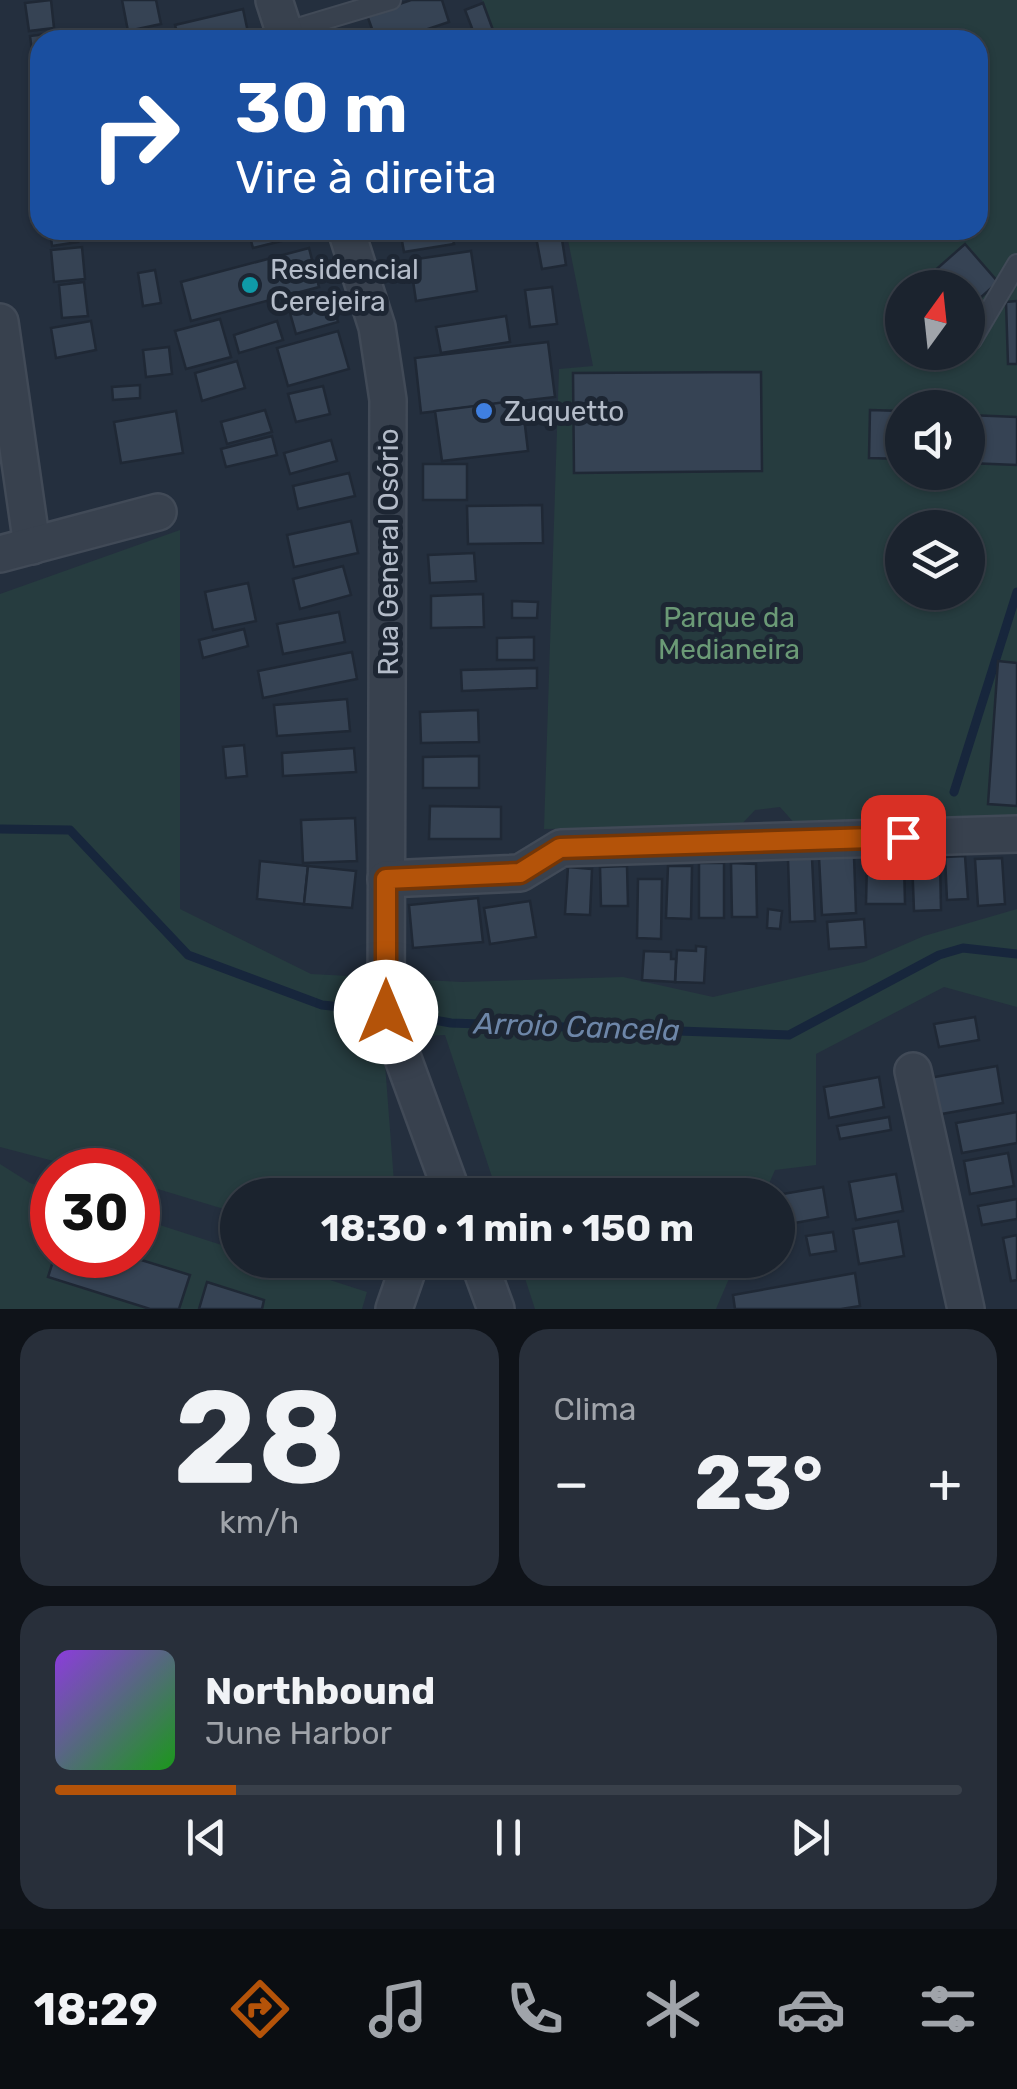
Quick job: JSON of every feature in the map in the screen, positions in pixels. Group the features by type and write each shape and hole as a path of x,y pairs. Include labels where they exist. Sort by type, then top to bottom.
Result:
{"street":[{"name":"Rua General Osório","path":"349,240 377,327 388,400 386,1012 440,1178"},
{"path":"0,322 16,550 158,512"},
{"path":"386,879 520,873 560,848 1017,834"},
{"path":"913,1071 966,1309"},
{"path":"394,1309 404,1278"},
{"path":"485,1278 496,1309"}],"lane":[{"path":"282,24 390,0"},
{"path":"985,318 1017,264"}],"green space":[{"name":"Parque da Medianeira","path":"482,0 1017,0 1017,821 797,826 780,807 755,810 740,826 544,829 559,369 593,366 568,240 988,240 988,30 492,30"},
{"path":"180,530 180,909 311,974 462,982 623,977 713,997 864,962 924,936 1017,909 1017,1007 944,987 816,1054 816,1165 775,1170 771,1178 492,1178 445,1035 383,1038 394,1178 220,1178 220,1208 160,1190 160,1148 30,1148 30,1155 0,1147 0,594"},
{"path":"0,1164 30,1183 30,1278 160,1278 160,1225 220,1245 220,1278 324,1278 367,1292 362,1309 0,1309"},
{"path":"525,1278 729,1278 716,1309 535,1309"}],"building":[{"path":"51,0 54,28 29,31 25,3"},
{"path":"122,0 156,0 161,24 128,30"},
{"path":"411,0 442,0 449,22 425,30 372,30 367,15"},
{"path":"483,3 493,30 473,30 465,10"},
{"path":"243,9 248,30 176,30 175,25"},
{"path":"51,240 78,240 78,242 52,246"},
{"path":"251,240 286,240 253,248"},
{"path":"402,240 453,240 454,244 404,252"},
{"path":"537,240 562,240 566,265 542,269"},
{"path":"965,244 998,282 985,294 985,270 935,270"},
{"path":"82,247 85,279 54,282 51,250"},
{"name":"Residencial Cerejeira","path":"309,248 319,287 191,321 181,282"},
{"path":"471,251 477,291 416,301 410,260"},
{"path":"155,270 161,303 143,306 138,273"},
{"path":"84,282 88,316 62,318 59,285"},
{"path":"552,287 557,324 530,327 525,290"},
{"path":"331,295 338,322 296,334 288,306"},
{"path":"1017,301 1017,364 1008,364 1006,302"},
{"path":"506,316 510,342 441,353 436,327"},
{"path":"220,319 231,357 186,369 175,331"},
{"path":"91,321 96,350 56,358 51,328"},
{"path":"277,321 283,340 239,353 234,335"},
{"path":"338,331 349,369 288,386 277,348"},
{"path":"548,342 555,397 421,413 415,358"},
{"path":"169,347 172,374 146,377 143,350"},
{"path":"237,361 245,388 202,401 195,373"},
{"path":"761,372 762,471 574,473 573,373"},
{"path":"140,385 140,398 113,400 112,387"},
{"path":"323,386 330,414 296,422 288,394"},
{"path":"522,400 528,451 442,461 435,411"},
{"path":"265,410 272,432 227,444 221,422"},
{"path":"870,410 885,410 885,458 869,458"},
{"path":"176,411 183,453 121,463 114,422"},
{"path":"985,416 1017,417 1017,465 985,464"},
{"path":"272,436 277,455 226,467 221,449"},
{"path":"331,440 337,461 290,474 284,453"},
{"path":"423,464 467,464 467,500 423,500"},
{"path":"349,473 355,496 298,509 293,486"},
{"path":"542,505 543,543 468,544 467,506"},
{"path":"351,521 358,553 294,567 287,535"},
{"path":"474,553 476,581 430,583 428,555"},
{"path":"343,566 351,595 300,609 293,579"},
{"path":"248,583 256,621 213,630 205,592"},
{"path":"483,594 484,627 431,628 431,596"},
{"path":"512,601 538,602 537,618 512,618"},
{"path":"339,612 345,642 283,654 277,624"},
{"path":"244,629 248,646 203,658 199,640"},
{"path":"534,637 534,660 497,660 497,638"},
{"path":"352,652 357,679 263,698 258,671"},
{"path":"998,661 1017,663 1017,806 988,804"},
{"path":"537,668 537,688 462,691 461,670"},
{"path":"347,699 350,731 277,736 274,705"},
{"path":"478,710 479,742 421,743 420,712"},
{"path":"244,745 247,776 226,778 223,747"},
{"path":"354,748 356,772 283,776 282,753"},
{"path":"479,756 479,788 423,788 423,757"},
{"path":"430,806 501,807 501,839 429,839"},
{"path":"355,818 357,861 303,863 301,820"},
{"path":"854,856 856,913 822,915 819,857"},
{"path":"965,856 968,899 947,900 945,857"},
{"path":"812,858 815,921 790,922 788,859"},
{"path":"940,858 941,910 914,911 912,859"},
{"path":"1002,858 1005,904 978,906 975,859"},
{"path":"260,861 308,866 304,904 257,899"},
{"path":"904,861 905,904 866,904 867,862"},
{"path":"699,863 724,863 724,918 699,918"},
{"path":"731,863 756,864 757,917 732,917"},
{"path":"308,866 356,871 352,908 304,904"},
{"path":"627,866 628,906 601,906 600,867"},
{"path":"668,866 692,866 691,919 666,918"},
{"path":"568,867 592,869 590,915 565,914"},
{"path":"638,879 662,879 661,939 637,938"},
{"path":"478,898 483,942 413,948 409,905"},
{"path":"530,901 536,937 490,944 484,908"},
{"path":"768,909 782,911 780,929 767,928"},
{"path":"864,919 866,947 829,949 827,922"},
{"path":"696,946 706,947 704,983 675,982 677,950 696,951"},
{"path":"644,951 671,952 671,959 676,959 675,982 642,980"},
{"path":"975,1017 979,1040 939,1047 934,1024"},
{"path":"997,1066 1003,1103 936,1115 929,1078"},
{"path":"879,1077 884,1107 829,1118 824,1087"},
{"path":"1017,1112 1017,1143 962,1153 956,1123"},
{"path":"889,1117 891,1130 840,1139 837,1126"},
{"path":"1008,1153 1014,1186 970,1194 964,1161"},
{"path":"896,1174 903,1211 856,1220 849,1182"},
{"path":"823,1187 828,1217 795,1223 795,1192"},
{"path":"1017,1199 1017,1219 982,1225 978,1206"},
{"path":"898,1221 904,1256 859,1264 853,1229"},
{"path":"833,1232 836,1251 810,1255 806,1236"},
{"path":"1017,1235 1017,1280 1011,1281 1003,1238"},
{"path":"160,1266 190,1275 179,1309 150,1309 51,1278 160,1278"},
{"path":"855,1273 860,1306 735,1309 733,1295"},
{"path":"207,1282 264,1300 262,1309 199,1309"}],"waterway":[{"path":"954,792 1017,592"},
{"name":"Arroio Cancela","path":"0,829 70,830 188,955 322,1005 379,1011"},
{"name":"Arroio Cancela","path":"395,1013 451,1023 789,1035 939,955 963,948 1017,954"}],"place":[{"name":"Residencial Cerejeira","path":"250,285"},
{"name":"Zuquetto","path":"484,411"}],"route":[{"path":"386,1012 386,879 520,873 560,848 903,837"}]}
